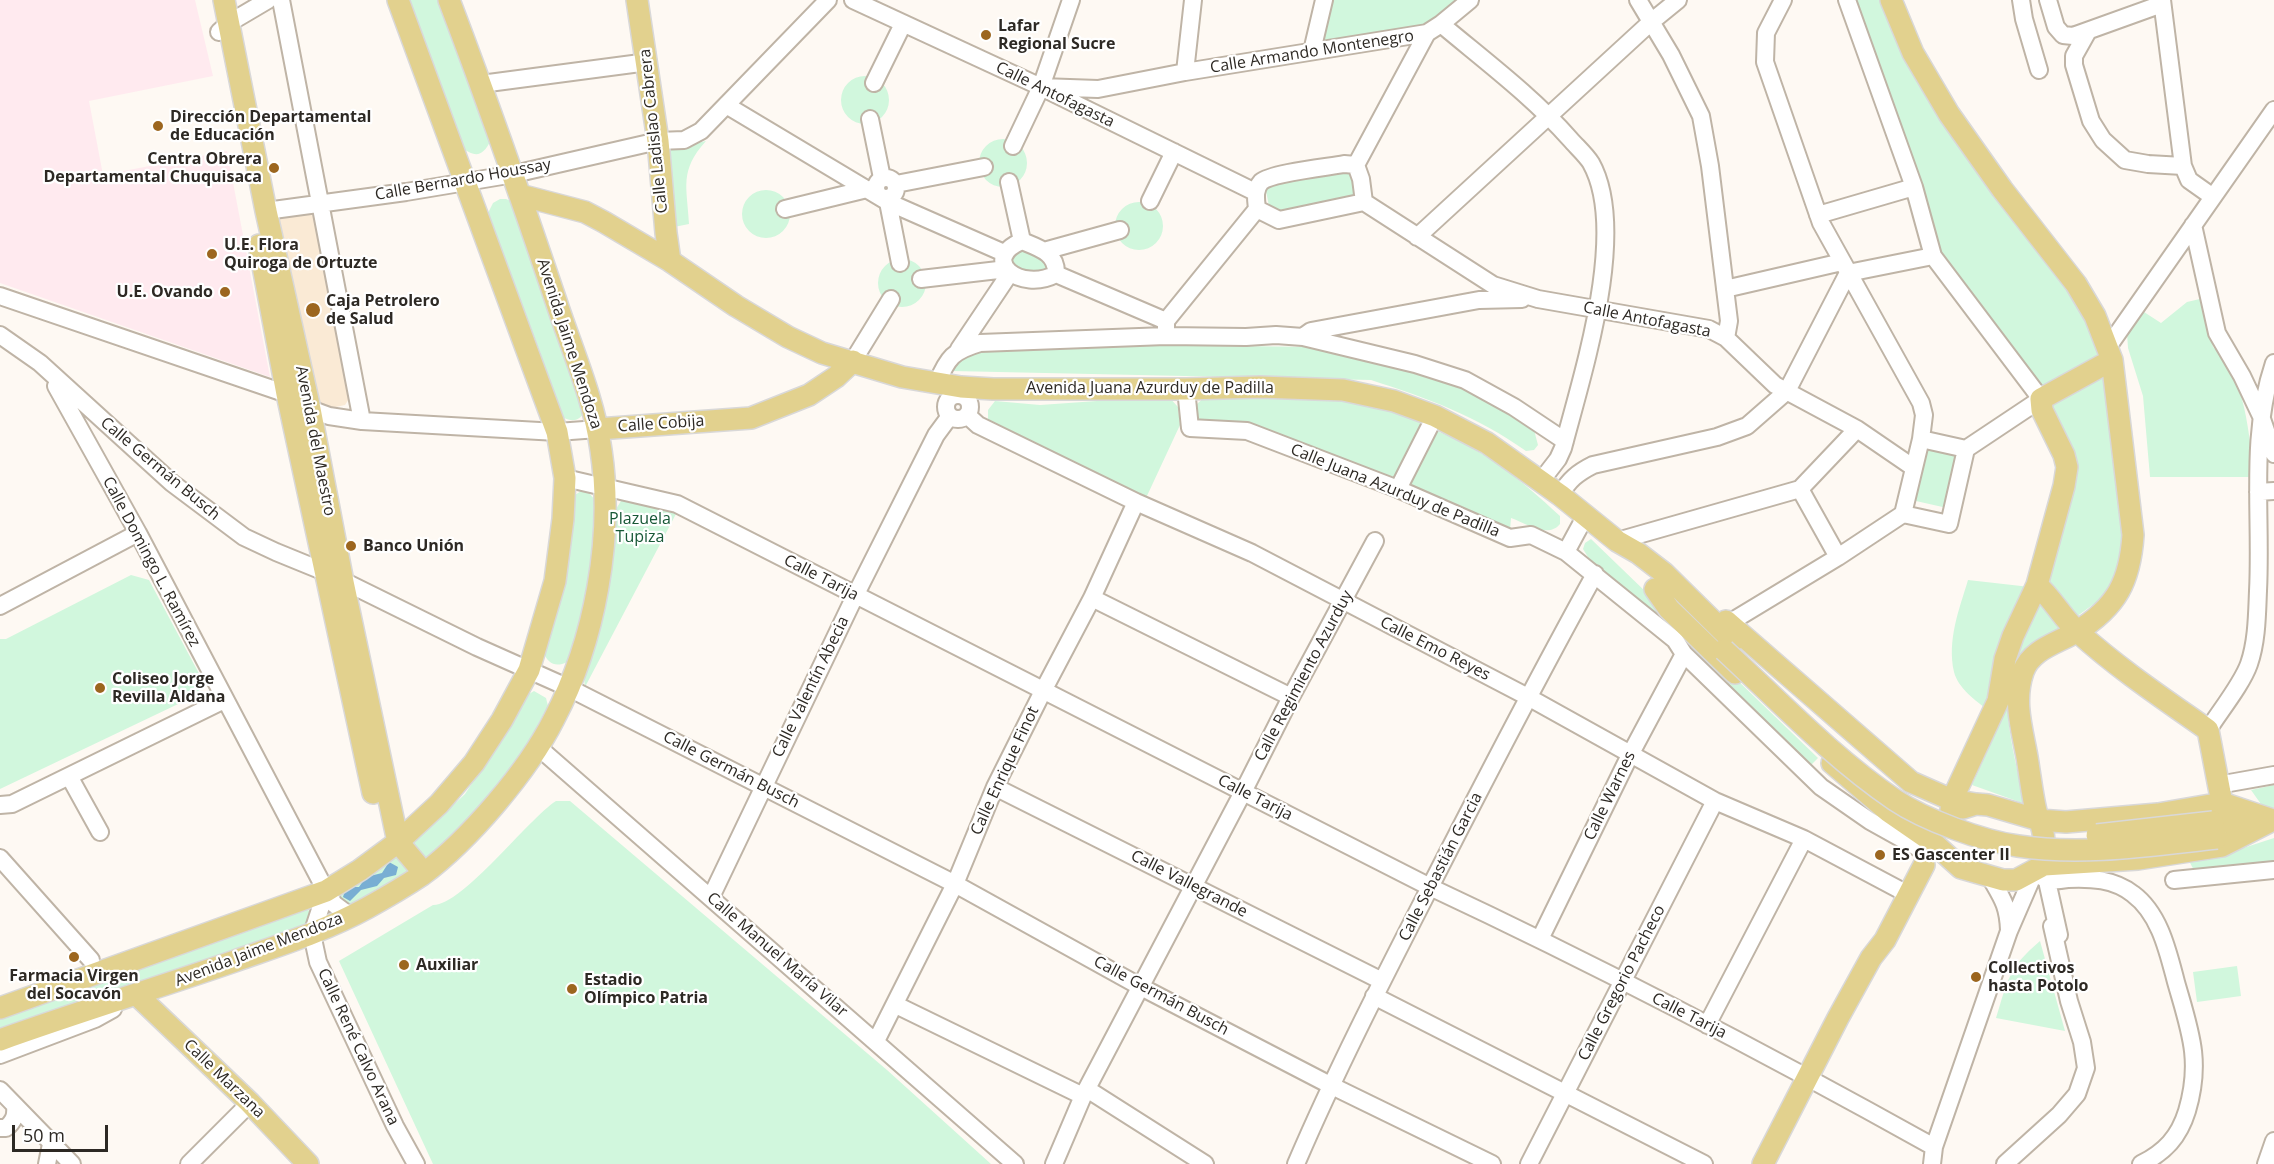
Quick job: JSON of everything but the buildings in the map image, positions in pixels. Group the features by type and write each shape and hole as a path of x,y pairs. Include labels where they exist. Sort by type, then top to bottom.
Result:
{"main road":[{"name":"Avenida del Maestro","path":"212,0 224,28 310,408 334,577"},
{"name":"Avenida del Maestro","path":"224,0 224,28 287,394 334,577 391,844 423,873"},
{"path":"0,992 86,969 323,885 391,844 439,804 474,763 502,720 529,670 555,581 563,519 565,478 557,432 398,0"},
{"name":"Avenida Jaime Mendoza","path":"0,1040 312,934 350,916 423,873 470,832 511,783 554,721 569,688 590,623 599,582 604,533 605,486 598,429 514,174 449,0"},
{"name":"Calle Ladislao Cabrera","path":"637,0 658,141 670,261"},
{"path":"1891,0 1913,53 1949,114 2002,189 2076,284 2095,316 2110,354 2133,535 2131,561 2124,585 2105,609 2077,632 2051,644 2031,658 2023,670 2018,708 2043,834 2042,872"},
{"name":"Avenida Juana Azurduy de Padilla","path":"520,195 585,212 670,261 788,338 822,353 902,377 954,403 993,389 1260,387 1343,390 1394,401 1435,416 1487,442 1560,495 1617,541 1638,553 1659,581 1729,638"},
{"path":"1971,778 1998,724 1998,701 2006,659 2037,585 2064,486 2067,466 2042,410 2041,399 2110,354"},
{"name":"Calle Cobija","path":"598,429 752,418 809,395 836,377 853,361"},
{"path":"954,403 993,389"},
{"path":"1659,581 1669,609 1810,744 1888,811 1937,834"},
{"path":"2037,585 2049,595 2077,632 2117,665 2208,730 2220,794"},
{"path":"1729,638 1861,774 1913,811 1967,833 2016,846 2087,850 2274,820"},
{"path":"1729,638 1911,782 1949,858 1961,868 1990,877 2016,880 2042,872 2222,846 2274,820"},
{"path":"1763,1164 1871,958 1885,940 1998,701"},
{"path":"1871,958 1876,939 1900,891 1937,834 1976,804 1998,807 2039,820 2094,821 2158,814 2220,794 2274,820"},
{"path":"0,1008 86,969"},
{"name":"Calle Marzana","path":"137,995 250,1103 308,1164"}],"street":[{"path":"224,28 268,0"},
{"path":"281,0 362,421"},
{"name":"Calle Bernardo Houssay","path":"266,211 406,192 514,174 658,141 684,140 701,131 828,0"},
{"name":"Calle Antofagasta","path":"853,0 1041,87 1174,152 1256,200 1279,220 1364,202 1493,285 1538,299 1709,329 1726,338 1775,385 1857,429 1914,468"},
{"path":"1013,146 1041,87 1071,0"},
{"path":"1185,72 1193,0"},
{"path":"1312,51 1324,0"},
{"path":"1364,202 1361,179 1356,165 1434,28 1470,0"},
{"path":"1638,0 1671,54 1701,116 1710,166 1729,321 1726,338"},
{"path":"1417,237 1651,22 1678,0"},
{"path":"1729,638 1838,557 1904,514 1921,439 1924,415 1921,403 1818,215 1764,62 1766,33 1783,0"},
{"path":"1847,0 1914,187 1933,256 2041,399 1966,449 1949,524 1904,514"},
{"path":"2021,0 2024,19 2039,70"},
{"path":"2048,0 2056,27 2063,35 2073,36 2162,2 2183,166 2189,180 2213,197"},
{"path":"874,83 903,24"},
{"path":"1434,28 1550,117 1590,162 1602,190 1606,227 1598,310 1565,441 1558,459 1541,481"},
{"name":"Calle Armando Montenegro","path":"1041,87 1098,89 1434,28"},
{"path":"2088,31 2074,56 2074,65 2091,121 2103,140 2125,160 2183,166"},
{"path":"481,84 648,62"},
{"path":"726,105 879,196 1007,265 1023,279 1040,281 1056,274 1166,328"},
{"path":"2110,354 2193,225 2274,110"},
{"path":"870,119 889,181"},
{"path":"1150,201 1174,152"},
{"path":"1166,328 1256,200 1262,182 1273,177 1344,164 1356,165"},
{"path":"900,263 876,189 877,182 984,167"},
{"path":"1010,182 1022,241"},
{"path":"1818,215 1914,187"},
{"path":"785,209 879,196"},
{"path":"2193,225 2217,333 2242,376 2261,416 2274,454"},
{"path":"1044,251 1120,230"},
{"path":"1007,265 1010,247 1022,241"},
{"path":"1022,241 1053,257 1056,274"},
{"path":"1725,289 1845,267 1933,256"},
{"path":"921,279 1007,265"},
{"name":"Calle Valentín Abecia","path":"711,897 855,596 954,403 946,363 959,349 1007,265"},
{"path":"1560,495 1568,481 1577,473 1593,465 1717,437 1747,426 1787,391 1845,267"},
{"path":"0,296 287,394 310,408"},
{"path":"853,361 891,299"},
{"path":"1304,337 1311,331 1479,300 1538,299"},
{"path":"959,349 980,343 1166,328 1246,337 1276,335 1304,337 1416,364 1465,380 1514,407 1565,441"},
{"name":"Calle Germán Busch","path":"0,335 40,363 172,483 244,537 569,688 955,884 1141,987 1330,1085 1492,1164"},
{"name":"Calle Domingo L. Ramírez","path":"40,363 63,398 138,533 323,885 334,904 350,916"},
{"path":"2208,730 2249,664 2257,622 2266,492 2258,445 2261,416 2271,386 2274,364"},
{"name":"Calle Juana Azurduy de Padilla","path":"1186,389 1190,428 1247,431 1398,489 1510,538 1531,535 1566,552 1675,640 1684,654 1821,786 1870,820 1937,834"},
{"name":"Calle Emo Reyes","path":"954,403 978,425 1136,502 1252,553 1528,697 1715,801 1804,839 1900,891"},
{"name":"Calle Cobija","path":"310,408 329,416 362,421 557,432 598,429"},
{"path":"1398,489 1435,416"},
{"path":"1617,541 1800,489 1857,429"},
{"path":"1921,439 1966,449"},
{"name":"Calle Tarija","path":"565,478 677,504 1809,1077 1933,1156"},
{"path":"1800,489 1838,557"},
{"name":"Calle Enrique Finot","path":"876,1041 955,884 995,787 1092,598 1136,502"},
{"path":"1566,552 1586,515"},
{"path":"1,602 138,533"},
{"name":"Calle Regimiento Azurduy","path":"1054,1164 1085,1093 1244,792 1291,697 1375,541"},
{"name":"Calle Sebastián Garcia","path":"1296,1164 1330,1085 1378,989 1528,697 1595,574"},
{"path":"1092,598 1291,697"},
{"name":"Calle Warnes","path":"1540,939 1630,755 1684,654"},
{"path":"0,805 12,804 224,700"},
{"path":"2021,730 2018,745 2025,789"},
{"name":"Calle Manuel María Vilar","path":"538,747 1015,1164"},
{"path":"2220,794 2274,775"},
{"path":"69,776 100,832"},
{"name":"Calle Vallegrande","path":"995,787 1194,886 1566,1093 1704,1164"},
{"name":"Calle Gregorio Pacheco","path":"1529,1164 1715,801"},
{"path":"1707,1025 1804,839"},
{"path":"0,858 86,969"},
{"path":"2174,880 2274,870"},
{"path":"2042,872 2102,879 2133,894 2146,906 2154,919 2169,957 2192,1040 2195,1067 2193,1088 2176,1138 2158,1160 2142,1164"},
{"path":"1933,1156 2009,931 2042,872"},
{"path":"2042,872 2076,1024"},
{"path":"1990,877 2004,899 2008,911 2009,931"},
{"path":"312,934 323,885"},
{"path":"2005,1164 2059,1115 2076,1094 2086,1068 2082,1042 2068,1001 2052,926"},
{"name":"Calle René Calvo Arana","path":"312,934 318,962 395,1126 416,1164"},
{"name":"Avenida Jaime Mendoza","path":"0,1055 95,1019 137,995"},
{"path":"896,1005 1085,1093 1205,1164"},
{"path":"0,1090 72,1164"},
{"path":"189,1164 250,1103"},
{"path":"0,1128 6,1128 12,1123 16,1116 15,1106"},
{"path":"2266,1164 2274,1141"},
{"path":"47,1164 51,1144"}],"shaded area":[{"path":"0,0 195,0 213,76 89,101 103,175 227,151 270,377 0,283"},
{"name":"Caja Petrolero de Salud","path":"304,209 314,217 351,396 345,405 322,410 313,404 273,225 281,213"}],"green space":[{"path":"407,0 441,0 491,140 480,153 473,154 457,145"},
{"path":"1331,0 1459,0 1428,26 1323,42"},
{"path":"1852,0 1882,0 2074,293 2101,355 2041,391 1945,266"},
{"path":"860,76 870,76 882,83 889,95 889,105 882,117 870,124 860,124 845,113 841,105 841,95 852,80"},
{"path":"998,139 1008,139 1020,146 1027,158 1027,168 1020,180 1008,187 998,187 983,176 979,168 979,158 990,143"},
{"path":"706,141 697,152 688,170 686,189 689,224 674,227 668,149"},
{"path":"1345,168 1353,173 1357,193 1353,199 1287,211 1269,206 1266,191 1270,183"},
{"path":"761,190 771,190 783,197 790,209 790,219 783,231 771,238 761,238 746,227 742,219 742,209 753,194"},
{"path":"500,199 513,202 585,411 580,418 570,420 559,415 540,352 488,213 493,203"},
{"path":"1134,202 1144,202 1156,209 1163,221 1163,231 1156,243 1144,250 1134,250 1119,239 1115,231 1115,221 1126,206"},
{"path":"1032,249 1050,267 1040,276 1012,267 1011,251"},
{"path":"897,259 907,259 919,266 926,278 926,288 919,300 907,307 897,307 882,296 878,288 878,278 889,263"},
{"path":"2204,298 2213,347 2233,373 2239,389 2248,425 2254,477 2150,477 2143,396 2128,348 2127,333 2144,312 2161,323 2187,302"},
{"path":"1159,345 1315,347 1411,370 1452,383 1507,412 1534,430 1538,445 1534,450 1526,451 1489,428 1451,409 1371,380 952,371 956,363 970,352"},
{"path":"2104,369 2127,540 2121,574 2102,598 2072,620 2045,588 2068,490 2046,408"},
{"path":"1208,394 1337,400 1390,410 1422,421 1396,476 1388,477 1242,421 1197,421 1197,404"},
{"path":"1168,396 1178,407 1180,425 1146,498 988,424 988,410 995,401 1040,405"},
{"path":"1437,431 1472,448 1517,478 1560,516 1560,524 1555,528 1543,530 1511,518 1510,530 1408,484"},
{"path":"1927,449 1958,457 1947,508 1916,501"},
{"path":"581,491 588,492 596,501 589,584 575,646 567,662 555,664 547,659 543,652 572,497"},
{"name":"Plazuela Tupiza","path":"632,499 677,512 585,687 585,668 604,611 616,509 621,501"},
{"path":"1591,539 1818,758 1809,767 1678,638 1588,557 1583,549 1585,543"},
{"name":"Coliseo Jorge Revilla Aldana","path":"131,575 149,580 203,681 197,695 0,789 0,639 6,639"},
{"path":"1968,580 2030,587 1988,710 1963,689 1956,678 1952,660 1953,637"},
{"path":"2040,600 2066,627 2025,652 2015,664 2010,678 2008,714 2010,733 2025,804 1972,785 2001,721 2006,668"},
{"path":"534,691 546,698 548,706 519,758 467,823 430,857 422,856 413,848 414,842 465,794 510,725 524,697"},
{"path":"2274,785 2274,812 2263,807 2251,790"},
{"name":"Estadio Olímpico Patria","path":"556,801 570,801 887,1070 991,1164 433,1164 339,961 433,905 445,902 461,892"},
{"path":"2274,838 2274,867 2197,876 2188,859 2228,853"},
{"path":"392,857 398,857 408,870 406,874 353,905 346,905 336,898 341,888"},
{"path":"306,904 311,916 308,926 0,1048 0,1000"},
{"path":"2040,941 2065,1031 1996,1018 2003,994 2015,967"},
{"path":"2237,966 2241,996 2197,1002 2193,972"}],"water":[{"path":"389,862 398,867 396,875 384,878 377,886 361,890 350,901 343,897 346,887 359,887 366,877 382,873"}],"place":[{"name":"Lafar Regional Sucre","path":"986,35"},
{"name":"Dirección Departamental de Educación","path":"158,126"},
{"name":"Centra Obrera Departamental Chuquisaca","path":"274,168"},
{"name":"U.E. Flora Quiroga de Ortuzte","path":"212,254"},
{"name":"U.E. Ovando","path":"225,292"},
{"name":"Caja Petrolero de Salud","path":"313,310"},
{"name":"Banco Unión","path":"351,546"},
{"name":"Coliseo Jorge Revilla Aldana","path":"100,688"},
{"name":"ES Gascenter II","path":"1880,855"},
{"name":"Farmacia Virgen del Socavón","path":"74,957"},
{"name":"Auxiliar","path":"404,965"},
{"name":"Collectivos hasta Potolo","path":"1976,977"},
{"name":"Estadio Olímpico Patria","path":"572,989"}]}
